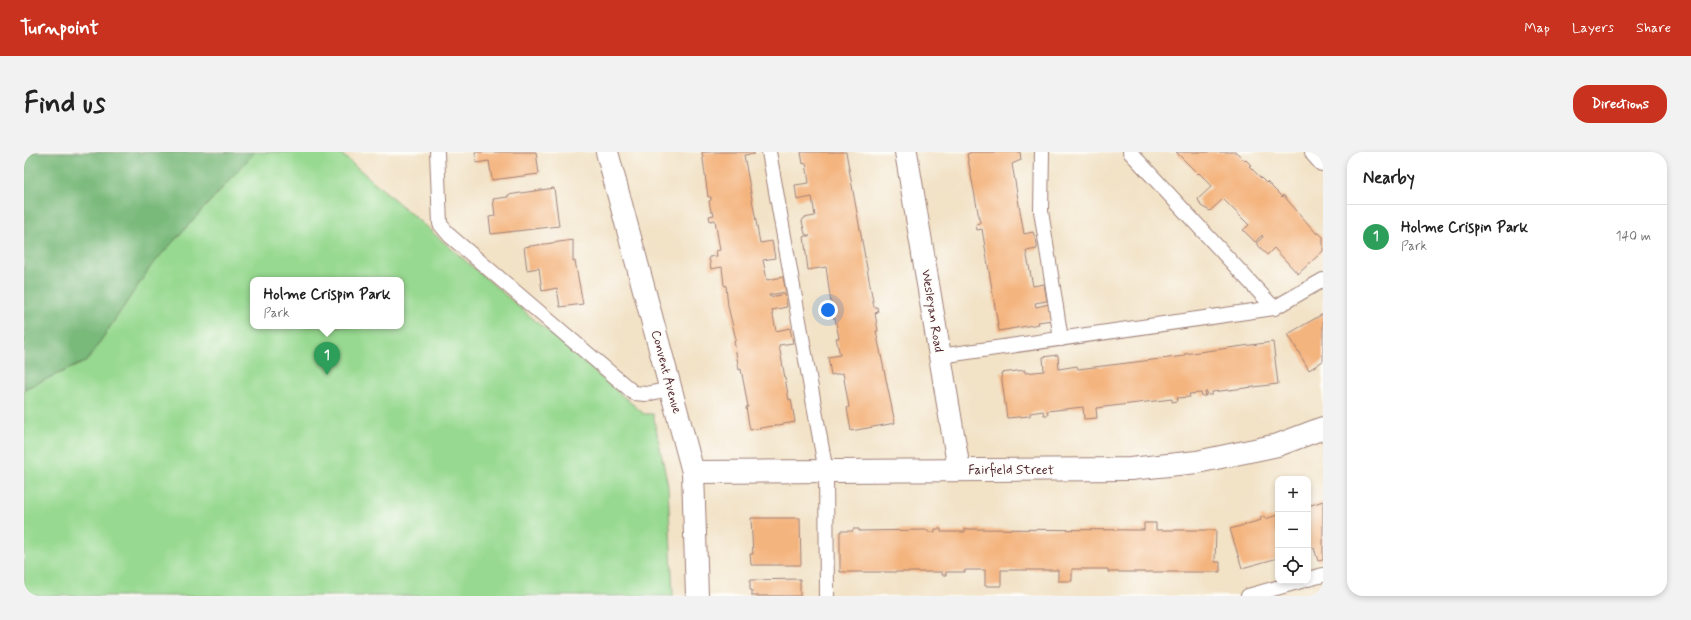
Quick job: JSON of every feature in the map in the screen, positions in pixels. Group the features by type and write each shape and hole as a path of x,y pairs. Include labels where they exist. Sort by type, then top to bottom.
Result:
{"street":[{"name":"Convent Avenue","path":"607,152 693,472 697,596"},
{"name":"Wesleyan Road","path":"906,152 959,470"},
{"path":"1316,152 1323,160"},
{"name":"Fairfield Street","path":"693,472 1130,469 1197,462 1278,445 1323,428"}],"lane":[{"path":"437,152 440,224 450,236 634,393 646,394 670,389"},
{"path":"768,152 826,472 827,596"},
{"path":"1042,152 1041,210 1061,339"},
{"path":"1130,152 1274,308"},
{"path":"940,356 1274,308 1323,280"},
{"path":"1311,578 1323,575"},
{"path":"1248,596 1290,584"}],"green space":[{"path":"24,152 255,152 151,266 87,361 24,389"},
{"path":"255,152 339,152 644,414 653,414 668,486 673,596 24,596 24,389 87,361 151,266"}],"building":[{"path":"475,152 536,152 539,174 492,180 489,161 476,163"},
{"path":"702,152 754,152 754,154 744,155 760,243 772,241 775,258 763,260 767,280 783,277 786,292 769,295 770,297 785,294 787,307 772,310 776,331 790,328 793,343 779,345 789,400 791,399 795,422 750,430 746,407 748,407 741,369 739,370 734,341 736,340 728,306 722,267 711,269 709,257 717,256 716,251 720,250 715,220 710,221 709,216 714,215 713,212 711,212 709,201 711,200 711,197 708,197"},
{"path":"801,152 846,152 874,307 877,307 878,312 875,313 878,331 876,331 895,423 851,431 847,408 849,407 843,373 831,375 828,357 840,355 836,338 839,338 835,318 833,318 834,310 832,311 826,267 808,270 804,236 810,236 805,234 802,221 804,218 815,216 812,197 797,200 795,185 809,183 806,163 803,164"},
{"path":"972,152 1020,152 1021,160 1012,164 1024,234 1033,232 1037,243 1037,249 1026,251 1033,286 1044,284 1047,301 1035,303 1036,307 1049,304 1052,320 1038,322 1039,324 999,331 982,229 977,230 976,224 980,223 967,154"},
{"path":"1176,152 1236,152 1251,165 1249,166 1266,183 1267,182 1282,197 1283,195 1317,234 1318,232 1323,237 1323,251 1298,274 1274,248 1267,255 1256,243 1263,237 1262,235 1255,242 1243,230 1249,225 1223,199 1210,211 1201,206 1198,199 1212,186"},
{"path":"554,188 559,226 491,234 489,217 495,216 493,199 508,197 508,195"},
{"path":"573,240 573,262 575,261 583,304 560,307 557,288 542,291 539,268 527,270 524,247"},
{"path":"1323,314 1323,361 1309,370 1288,334"},
{"path":"1273,342 1278,384 1212,392 1212,395 1208,395 1207,392 1205,392 1206,396 1202,396 1201,393 1189,394 1190,397 1177,398 1178,401 1172,402 1172,399 1096,408 1097,418 1084,419 1083,407 1047,411 1048,415 1044,415 1043,411 1030,413 1030,416 1007,418 1001,373 1025,370 1025,373 1044,371 1043,357 1058,355 1059,369 1077,366 1078,369 1185,356 1184,354"},
{"path":"1323,501 1323,560 1318,561 1314,548 1311,548 1311,505"},
{"path":"1264,516 1265,519 1275,516 1275,559 1242,568 1230,529 1261,520 1260,517"},
{"path":"751,518 800,518 801,565 751,565 750,554 753,554"},
{"path":"1144,523 1156,523 1156,530 1216,530 1215,562 1220,562 1220,572 1108,572 1108,569 1072,569 1072,581 1058,581 1058,570 1001,570 1001,586 985,586 985,570 946,572 946,575 942,575 942,572 840,572 840,531 853,531 853,529 859,529 859,531 928,530 928,532 935,532 935,529 941,529 941,532 965,532 965,529 1144,530"},
{"path":"800,579 800,596 752,596 752,590 750,590 750,580"}],"place":[{"name":"Holme Crispin Park","path":"327,375"}]}
